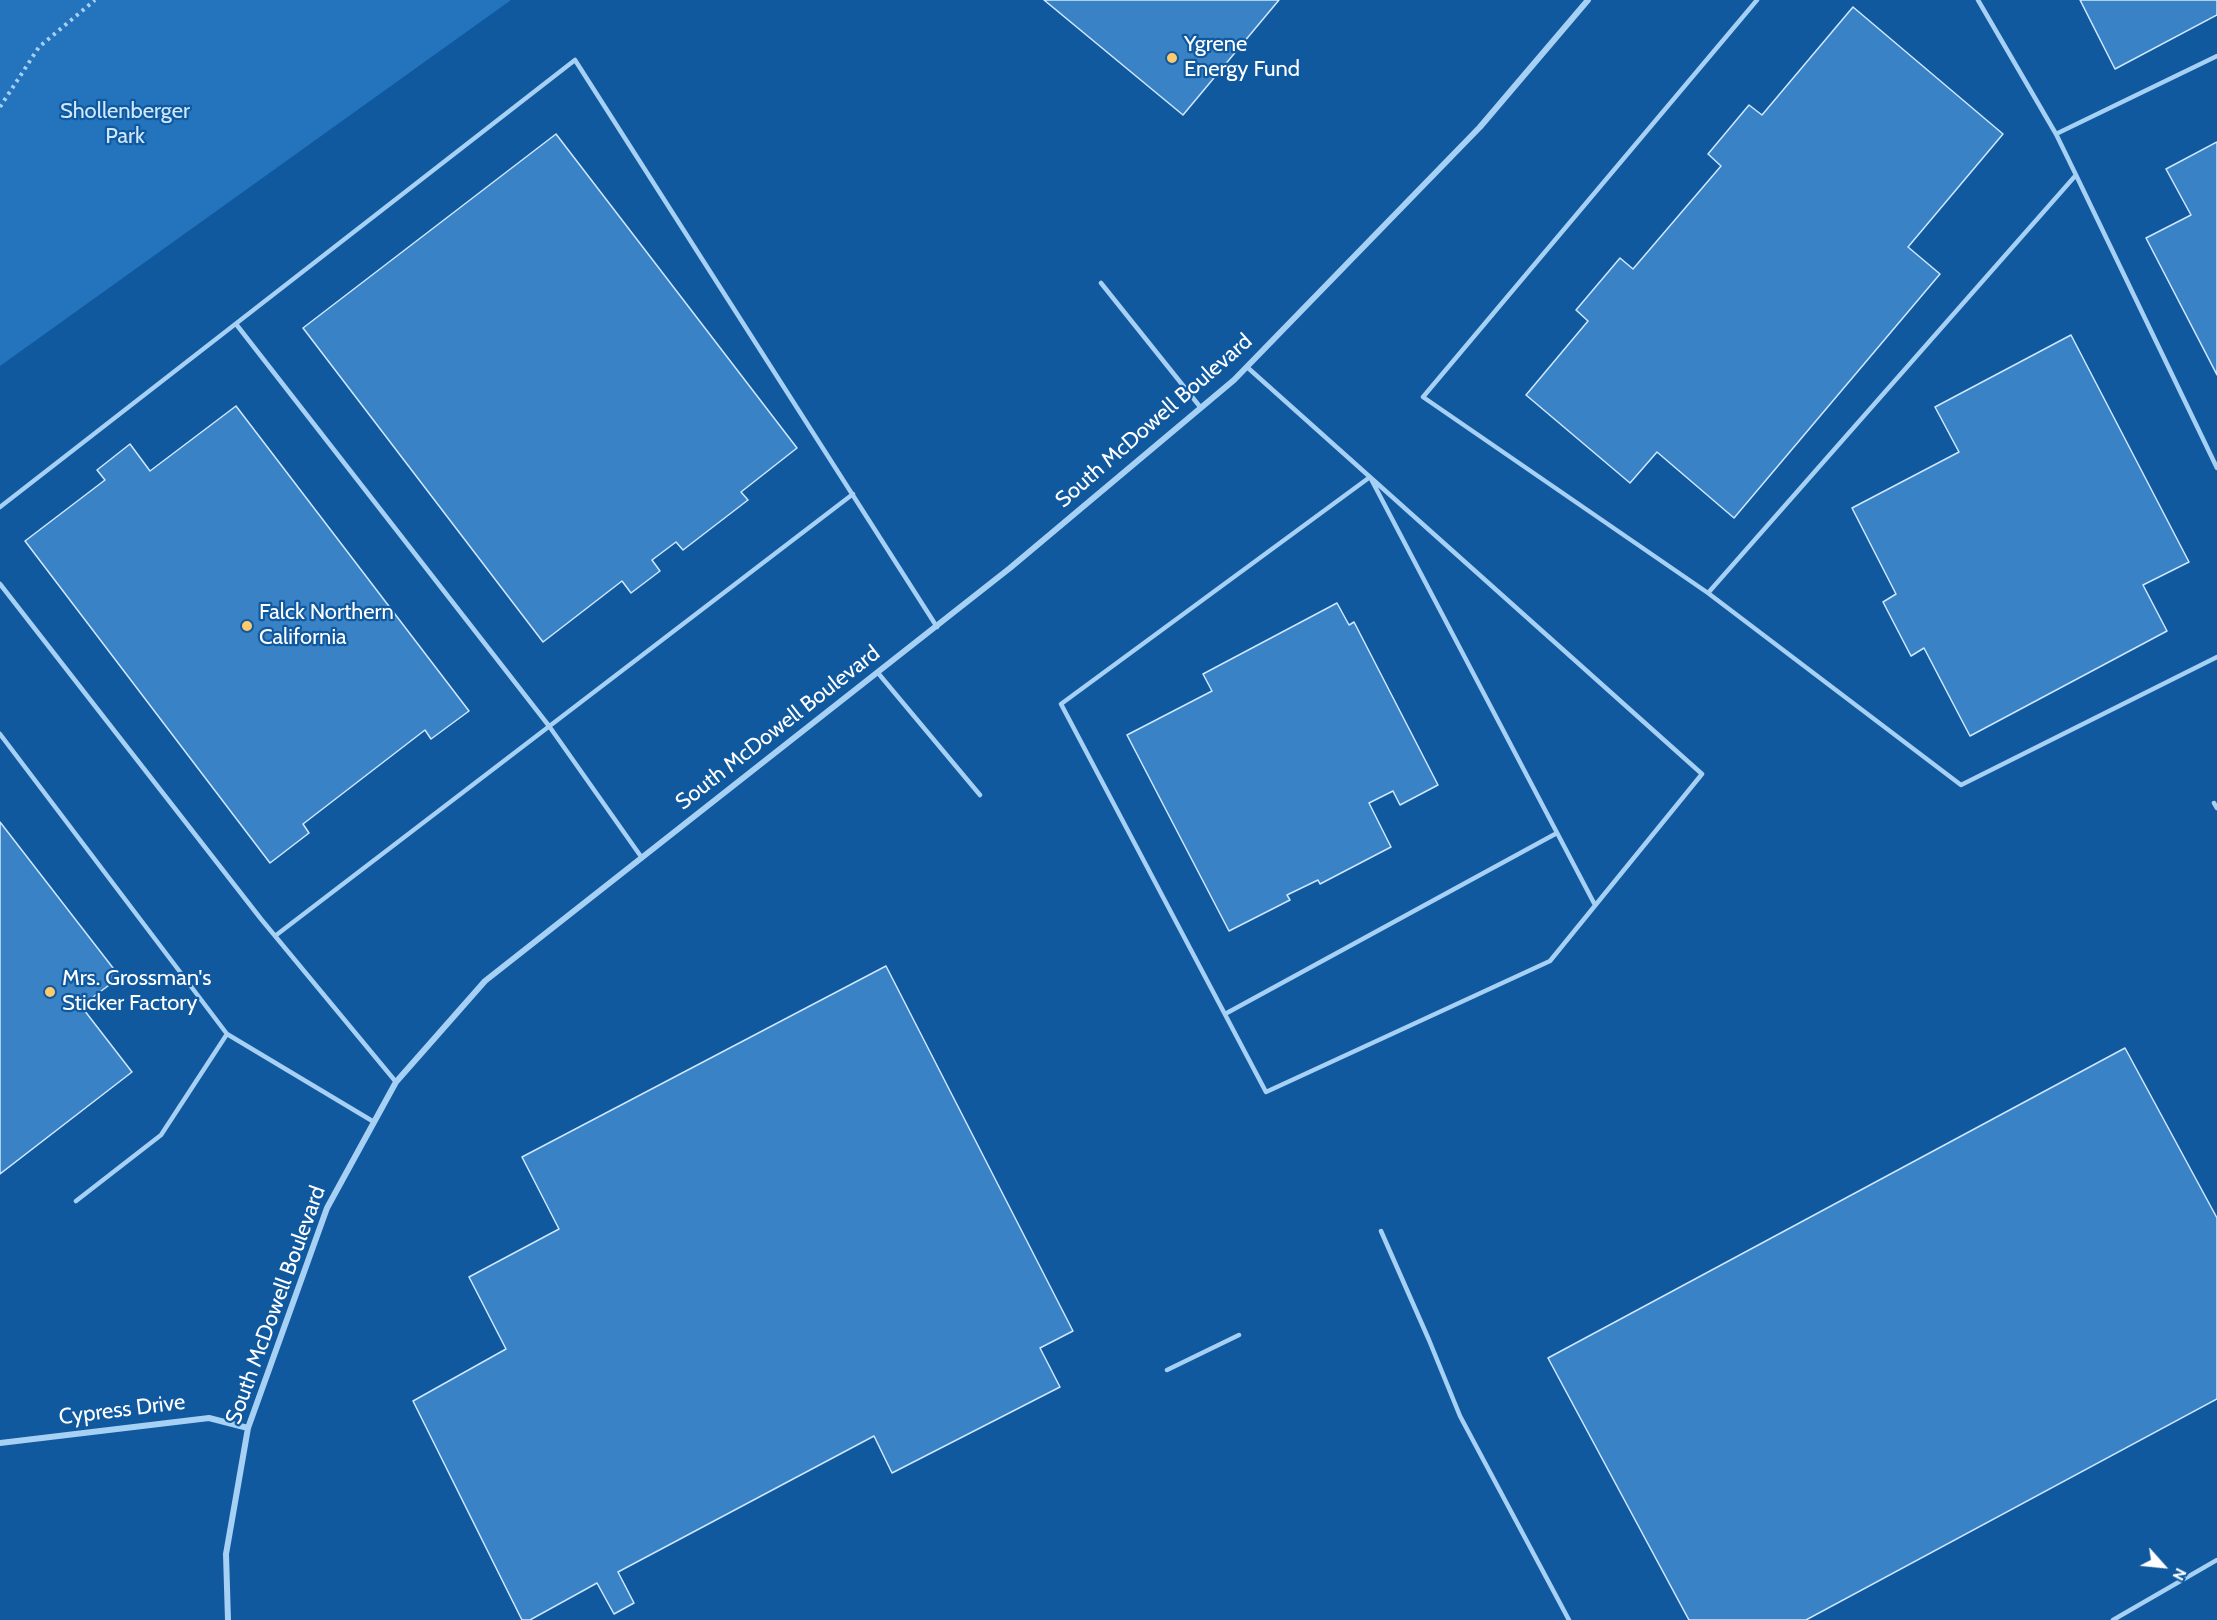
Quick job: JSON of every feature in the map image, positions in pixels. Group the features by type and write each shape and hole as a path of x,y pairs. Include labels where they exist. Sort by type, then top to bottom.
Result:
{"street":[{"name":"South McDowell Boulevard","path":"228,1620 226,1554 248,1428 327,1208 396,1082 485,981 937,627 1201,408 1247,366 1480,127 1588,0"},
{"name":"Cypress Drive","path":"0,1443 209,1418 248,1428"}],"lane":[{"path":"1757,0 1423,396 1708,594 1961,785 2217,657"},
{"path":"1978,0 2056,134 2217,468"},
{"path":"2056,134 2217,56"},
{"path":"0,507 575,60 937,627"},
{"path":"1708,594 2076,175"},
{"path":"1101,283 1201,408"},
{"path":"236,324 549,726 642,858"},
{"path":"1247,366 1702,774 1551,961 1266,1092 1061,704 1370,477"},
{"path":"1370,477 1595,905"},
{"path":"275,936 853,494"},
{"path":"0,584 275,936 396,1082"},
{"path":"878,673 980,795"},
{"path":"0,734 227,1034 374,1122"},
{"path":"2214,803 2217,808"},
{"path":"1225,1014 1557,832"},
{"path":"76,1201 161,1135 227,1034"},
{"path":"1382,1231 1460,1416 1569,1620"},
{"path":"1167,1370 1239,1335"},
{"path":"2113,1620 2217,1560"}],"path":[{"path":"0,107 39,46 95,0"}],"green space":[{"name":"Shollenberger Park","path":"0,0 511,0 0,366"}],"building":[{"name":"Ygrene Energy Fund","path":"1044,0 1279,0 1183,115"},
{"path":"2080,0 2217,0 2217,15 2115,69"},
{"path":"1853,7 2003,134 1908,247 1940,274 1734,518 1657,452 1630,483 1526,395 1588,321 1576,310 1620,258 1633,269 1721,166 1708,154 1749,105 1762,115"},
{"path":"556,134 797,448 741,492 748,500 683,550 676,542 652,560 660,571 631,593 622,581 543,642 303,328"},
{"path":"2217,142 2217,375 2146,238 2191,215 2166,169"},
{"path":"2071,335 2189,562 2143,585 2167,631 1970,736 1924,648 1911,656 1883,602 1896,594 1852,508 1959,452 1935,407"},
{"name":"Falck Northern California","path":"236,406 469,711 431,739 425,730 303,824 309,833 270,863 25,541 105,480 97,470 130,444 150,471"},
{"path":"1337,603 1349,625 1354,622 1438,785 1400,805 1393,791 1369,803 1391,847 1320,884 1318,880 1287,895 1290,900 1229,931 1127,735 1212,691 1203,674"},
{"name":"Mrs. Grossman's Sticker Factory","path":"0,822 120,977 81,1006 132,1072 0,1174"},
{"path":"886,966 1073,1331 1040,1348 1060,1387 892,1473 874,1436 618,1572 634,1603 614,1614 597,1583 530,1620 522,1620 413,1401 506,1349 469,1277 559,1229 522,1157"},
{"path":"2125,1048 2217,1218 2217,1399 1806,1620 1689,1620 1548,1358"}],"place":[{"name":"Ygrene Energy Fund","path":"1172,58"},
{"name":"Falck Northern California","path":"247,626"},
{"name":"Mrs. Grossman's Sticker Factory","path":"50,992"}]}
